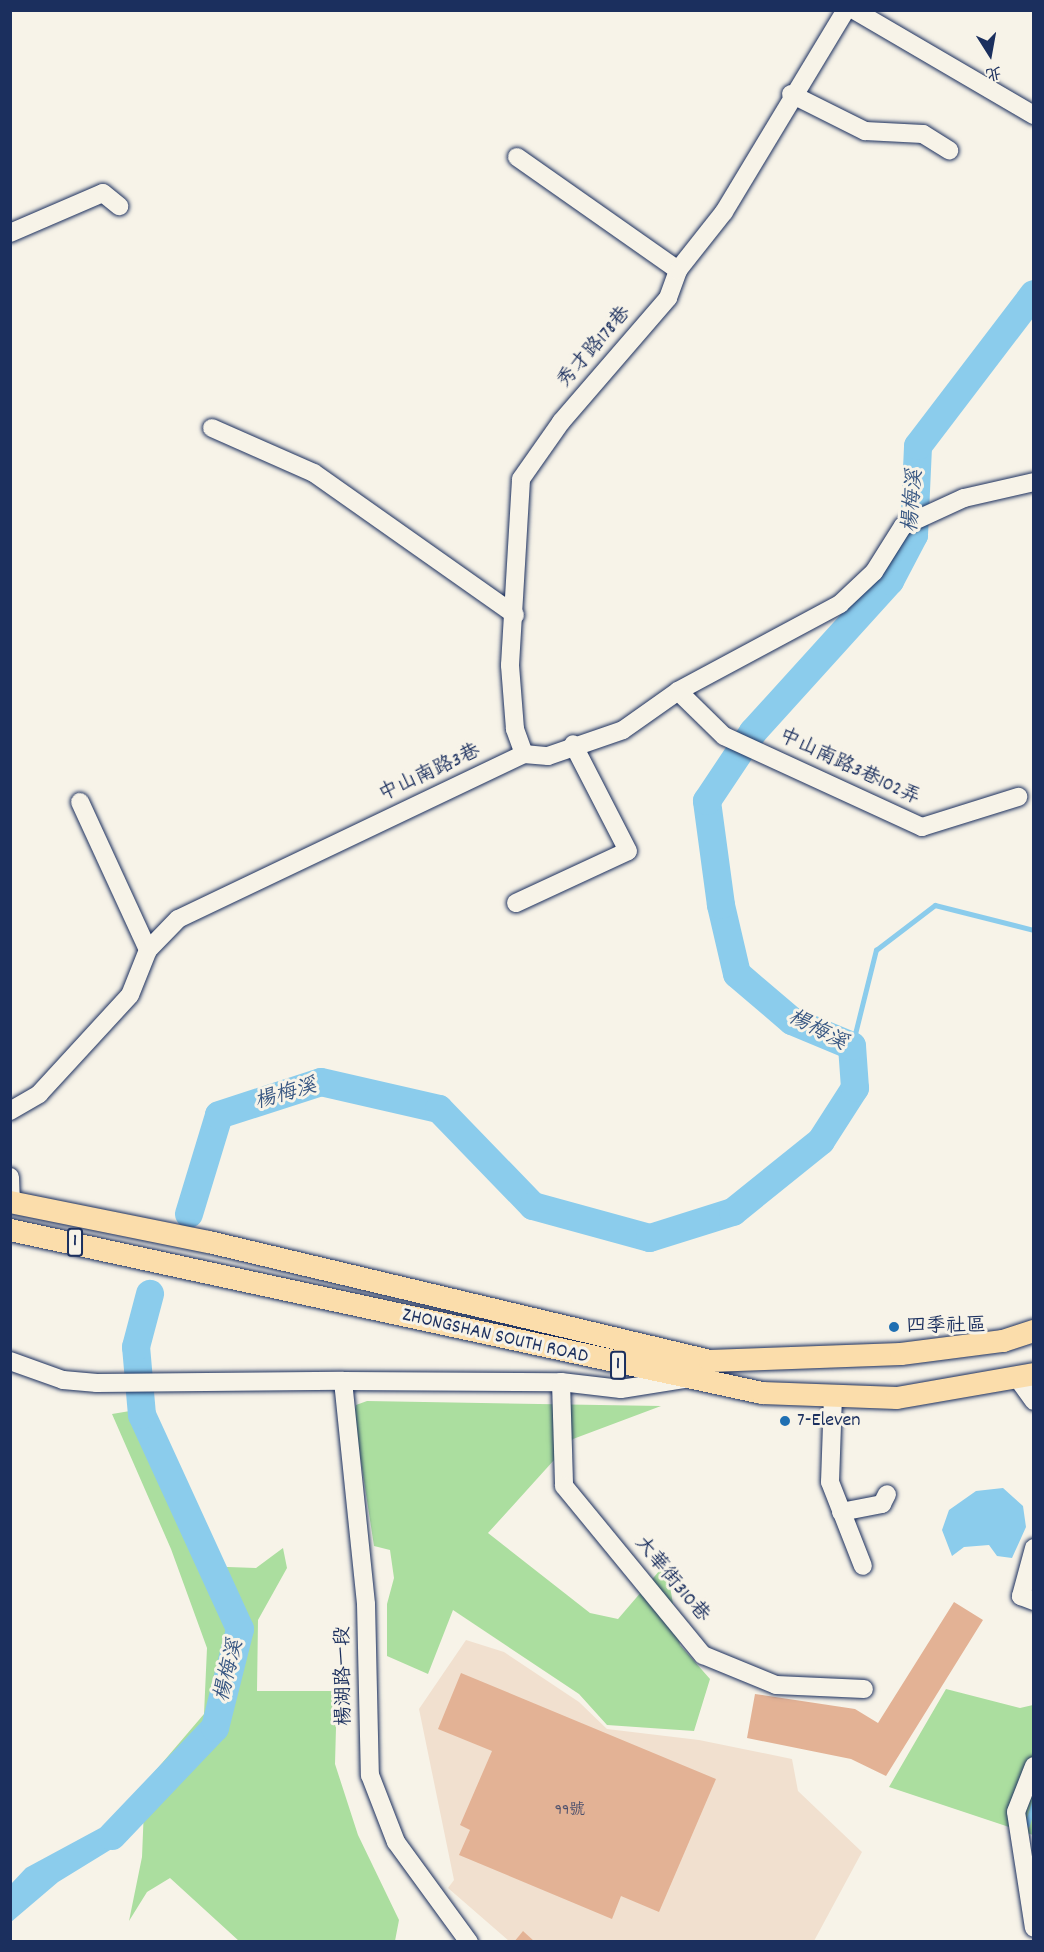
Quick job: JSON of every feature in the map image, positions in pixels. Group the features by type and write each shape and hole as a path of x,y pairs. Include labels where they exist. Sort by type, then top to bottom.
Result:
{"main road":[{"name":"ZHONGSHAN SOUTH ROAD","path":"11,1202 209,1242 710,1361 901,1354 1004,1341 1034,1331"},
{"name":"ZHONGSHAN SOUTH ROAD","path":"10,1230 684,1380 762,1393 897,1398 1026,1377"}],"street":[{"name":"秀才路178巷","path":"524,754 515,729 510,665 515,615 521,479 561,422 668,298 678,270 724,212 791,94 846,10"},
{"path":"854,10 1034,116"},
{"path":"791,94 865,131 923,134 949,150"},
{"path":"517,157 678,270"},
{"path":"11,234 103,193 119,206"},
{"path":"212,428 314,473 515,615"},
{"name":"中山南路3巷","path":"10,1111 39,1094 130,995 148,950 178,919 524,754 548,756 573,744 623,730 678,691 840,604 874,572 903,526 934,512 1034,482"},
{"name":"中山南路3巷102弄","path":"678,691 724,736 922,826 1018,798"},
{"path":"516,903 628,851 573,744"},
{"path":"80,802 148,950"},
{"path":"10,1177 11,1202"},
{"path":"10,1361 63,1380 97,1383 198,1379 561,1382 621,1389 684,1380 710,1361"},
{"path":"1026,1377 1034,1401"},
{"name":"楊湖路一段","path":"343,1381 366,1604 370,1775 396,1842 469,1941"},
{"name":"大華街310巷","path":"561,1382 564,1486 703,1655 777,1685 864,1689"},
{"path":"833,1396 830,1482 863,1566"},
{"path":"841,1512 882,1504 887,1494"},
{"path":"1034,1548 1021,1596 1034,1601"},
{"path":"1034,1766 1016,1812 1034,1928"}],"shaded area":[{"path":"466,1640 504,1652 579,1702 607,1729 699,1740 792,1759 798,1791 862,1852 814,1941 509,1941 448,1888 454,1880 419,1709"}],"green space":[{"path":"367,1401 661,1406 573,1439 488,1533 590,1613 618,1619 666,1563 680,1645 710,1679 694,1731 607,1725 579,1694 453,1610 428,1674 387,1656 387,1604 394,1578 390,1550 374,1546 354,1416 356,1405"},
{"path":"130,1411 200,1566 256,1568 283,1548 287,1568 258,1620 257,1691 337,1691 335,1764 358,1835 399,1920 395,1941 239,1941 170,1878 147,1892 129,1921 142,1857 145,1783 204,1714 207,1648 171,1549 112,1414"},
{"path":"946,1689 1020,1708 1033,1705 1033,1835 889,1787"}],"water":[{"path":"1003,1488 1023,1506 1026,1527 1012,1558 997,1556 989,1545 964,1547 952,1556 942,1530 949,1510 976,1491"},
{"path":"139,1807 128,1839 58,1882 11,1922 11,1884 26,1868"}],"building":[{"path":"954,1602 983,1620 886,1776 851,1759 747,1738 755,1694 855,1709 878,1723"},
{"path":"461,1673 716,1779 659,1912 621,1896 612,1919 459,1855 470,1830 460,1825 492,1751 438,1729"},
{"path":"523,1931 535,1942 514,1942"}],"waterway":[{"name":"楊梅溪","path":"189,1214 219,1115 321,1082 439,1109 533,1206 650,1238 733,1212 821,1141 855,1088 852,1046 792,1021 737,974 721,905 707,801 753,732 890,581 914,535 918,446 1034,294"},
{"path":"852,1046 876,950 935,905 1034,930"},
{"name":"楊梅溪","path":"112,1836 215,1728 240,1629 142,1415 136,1347 150,1294"},
{"path":"1027,1825 1034,1802"}],"place":[{"name":"四季社區","path":"894,1327"},
{"name":"7-Eleven","path":"785,1421"}]}
